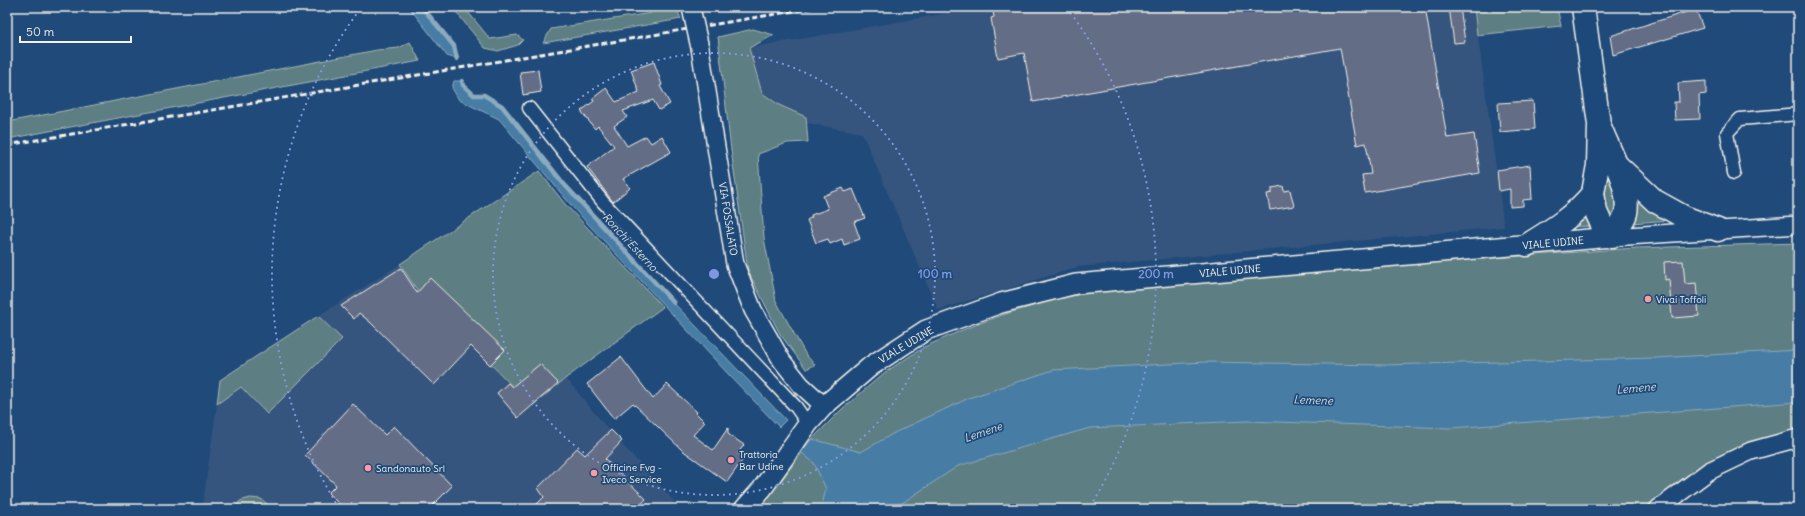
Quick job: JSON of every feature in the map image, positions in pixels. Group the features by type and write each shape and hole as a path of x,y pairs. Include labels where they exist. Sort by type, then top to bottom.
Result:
{"highway":[{"path":"1583,7 1599,124 1598,165 1593,193 1596,212 1602,225 1612,237 1626,214 1625,193 1616,165 1599,124"},
{"path":"1616,165 1655,201 1684,217 1718,230"},
{"path":"1527,245 1566,221 1593,193"}],"main road":[{"name":"VIALE UDINE","path":"744,509 762,489 808,424 824,406 871,366 926,330 1001,303 1076,284 1612,237"}],"street":[{"name":"VIA FOSSALATO","path":"690,8 700,48 735,264 753,310 782,361 801,385 824,406"},
{"path":"529,108 602,202 791,402 808,424"},
{"path":"1734,173 1727,133 1740,119 1798,114"},
{"name":"VIALE UDINE","path":"1612,237 1798,225"},
{"path":"1658,509 1709,471 1751,451 1798,438"}],"shaded area":[{"path":"982,7 1474,7 1504,227 1078,267 938,310 862,133 755,114 749,48"},
{"path":"400,264 415,287 532,405 566,378 608,429 674,501 667,509 202,509 217,404 241,387 267,414 341,339 318,316"}],"green space":[{"path":"452,7 464,7 490,39 517,35 523,40 518,45 498,51 485,48"},
{"path":"648,7 676,7 681,19 543,43 551,29 651,13"},
{"path":"1474,7 1557,7 1561,26 1477,35"},
{"path":"753,29 774,35 749,48 762,93 779,105 806,117 808,142 787,143 758,154 764,238 776,301 806,355 815,365 806,369 780,334 748,271 731,150 718,37"},
{"path":"410,42 420,61 7,139 7,122 377,50 399,48"},
{"path":"1609,170 1619,202 1614,224 1608,218 1602,184"},
{"path":"539,171 565,204 663,307 566,378 532,406 415,287 400,264"},
{"path":"1633,193 1671,220 1632,223"},
{"path":"1587,215 1593,226 1572,227"},
{"path":"1798,243 1798,429 1707,464 1645,509 760,509 812,439 841,410 884,373 924,347 960,331 1002,315 1064,297 1128,287 1464,260 1636,248"},
{"path":"318,316 342,339 267,414 241,387 217,404 220,380"},
{"path":"250,498 261,499 274,509 234,509 240,501"}],"water":[{"path":"409,7 422,7 454,46 457,59 447,56"},
{"path":"454,81 462,81 463,85 474,95 484,95 502,106 563,183 672,301 786,420 779,427 576,211 499,119 459,100 452,88"},
{"name":"Lemene","path":"1798,350 1798,402 1451,428 1247,421 1090,428 958,466 893,509 821,509 826,489 814,463 801,452 812,439 861,452 896,432 969,398 1053,370 1206,362 1383,365 1656,358"}],"building":[{"path":"992,7 1425,7 1447,138 1474,134 1480,173 1365,193 1362,175 1371,174 1366,143 1357,145 1340,48 1033,102 1024,53 998,58 991,18 994,17"},
{"path":"1449,7 1460,7 1465,42 1454,43"},
{"path":"1696,9 1703,28 1613,55 1610,36"},
{"path":"654,62 662,85 660,86 670,104 659,110 653,100 623,111 627,117 614,126 627,146 646,136 651,143 662,136 671,152 623,179 630,188 613,202 587,167 614,146 598,126 595,129 581,111 594,101 592,99 606,88 616,102 639,92 631,70"},
{"path":"538,70 541,92 523,95 520,72"},
{"path":"1706,81 1706,94 1699,95 1700,119 1675,120 1674,102 1679,102 1678,83"},
{"path":"1533,101 1535,129 1500,132 1498,103"},
{"path":"1530,165 1532,199 1523,200 1523,206 1510,207 1510,189 1499,191 1497,170"},
{"path":"1283,186 1284,191 1290,190 1294,206 1270,210 1267,194 1272,193 1272,188"},
{"path":"843,188 845,192 853,189 865,218 854,222 860,239 844,245 842,239 830,244 828,239 816,243 807,220 812,217 811,215 828,209 823,196"},
{"path":"1683,261 1685,284 1696,283 1699,316 1672,318 1669,279 1665,280 1664,262"},
{"path":"401,268 417,293 430,278 505,350 490,365 471,346 434,385 370,322 359,313 354,319 341,306"},
{"path":"621,357 653,399 667,384 697,412 696,413 705,422 693,435 713,450 728,428 728,434 744,445 738,453 744,458 727,482 682,450 633,403 614,419 587,384"},
{"path":"540,364 558,383 518,418 497,393 508,383 512,387"},
{"name":"Sandonauto Srl","path":"353,404 385,435 394,426 452,486 429,509 344,509 328,493 336,485 305,455"},
{"name":"Officine Fvg - Iveco Service","path":"611,430 622,441 605,459 646,499 637,509 532,509 544,497 538,488 577,448 585,455"}],"waterway":[{"name":"Ronchi Esterno","path":"422,7 454,46 457,59"},
{"name":"Ronchi Esterno","path":"462,81 463,85 474,95 484,95 502,106 563,183 674,303"}],"railway":[{"path":"7,145 817,7"}],"place":[{"name":"Vivai Toffoli","path":"1648,299"},
{"name":"Trattoria Bar Udine","path":"731,460"},
{"name":"Sandonauto Srl","path":"368,468"},
{"name":"Officine Fvg - Iveco Service","path":"594,473"}]}
